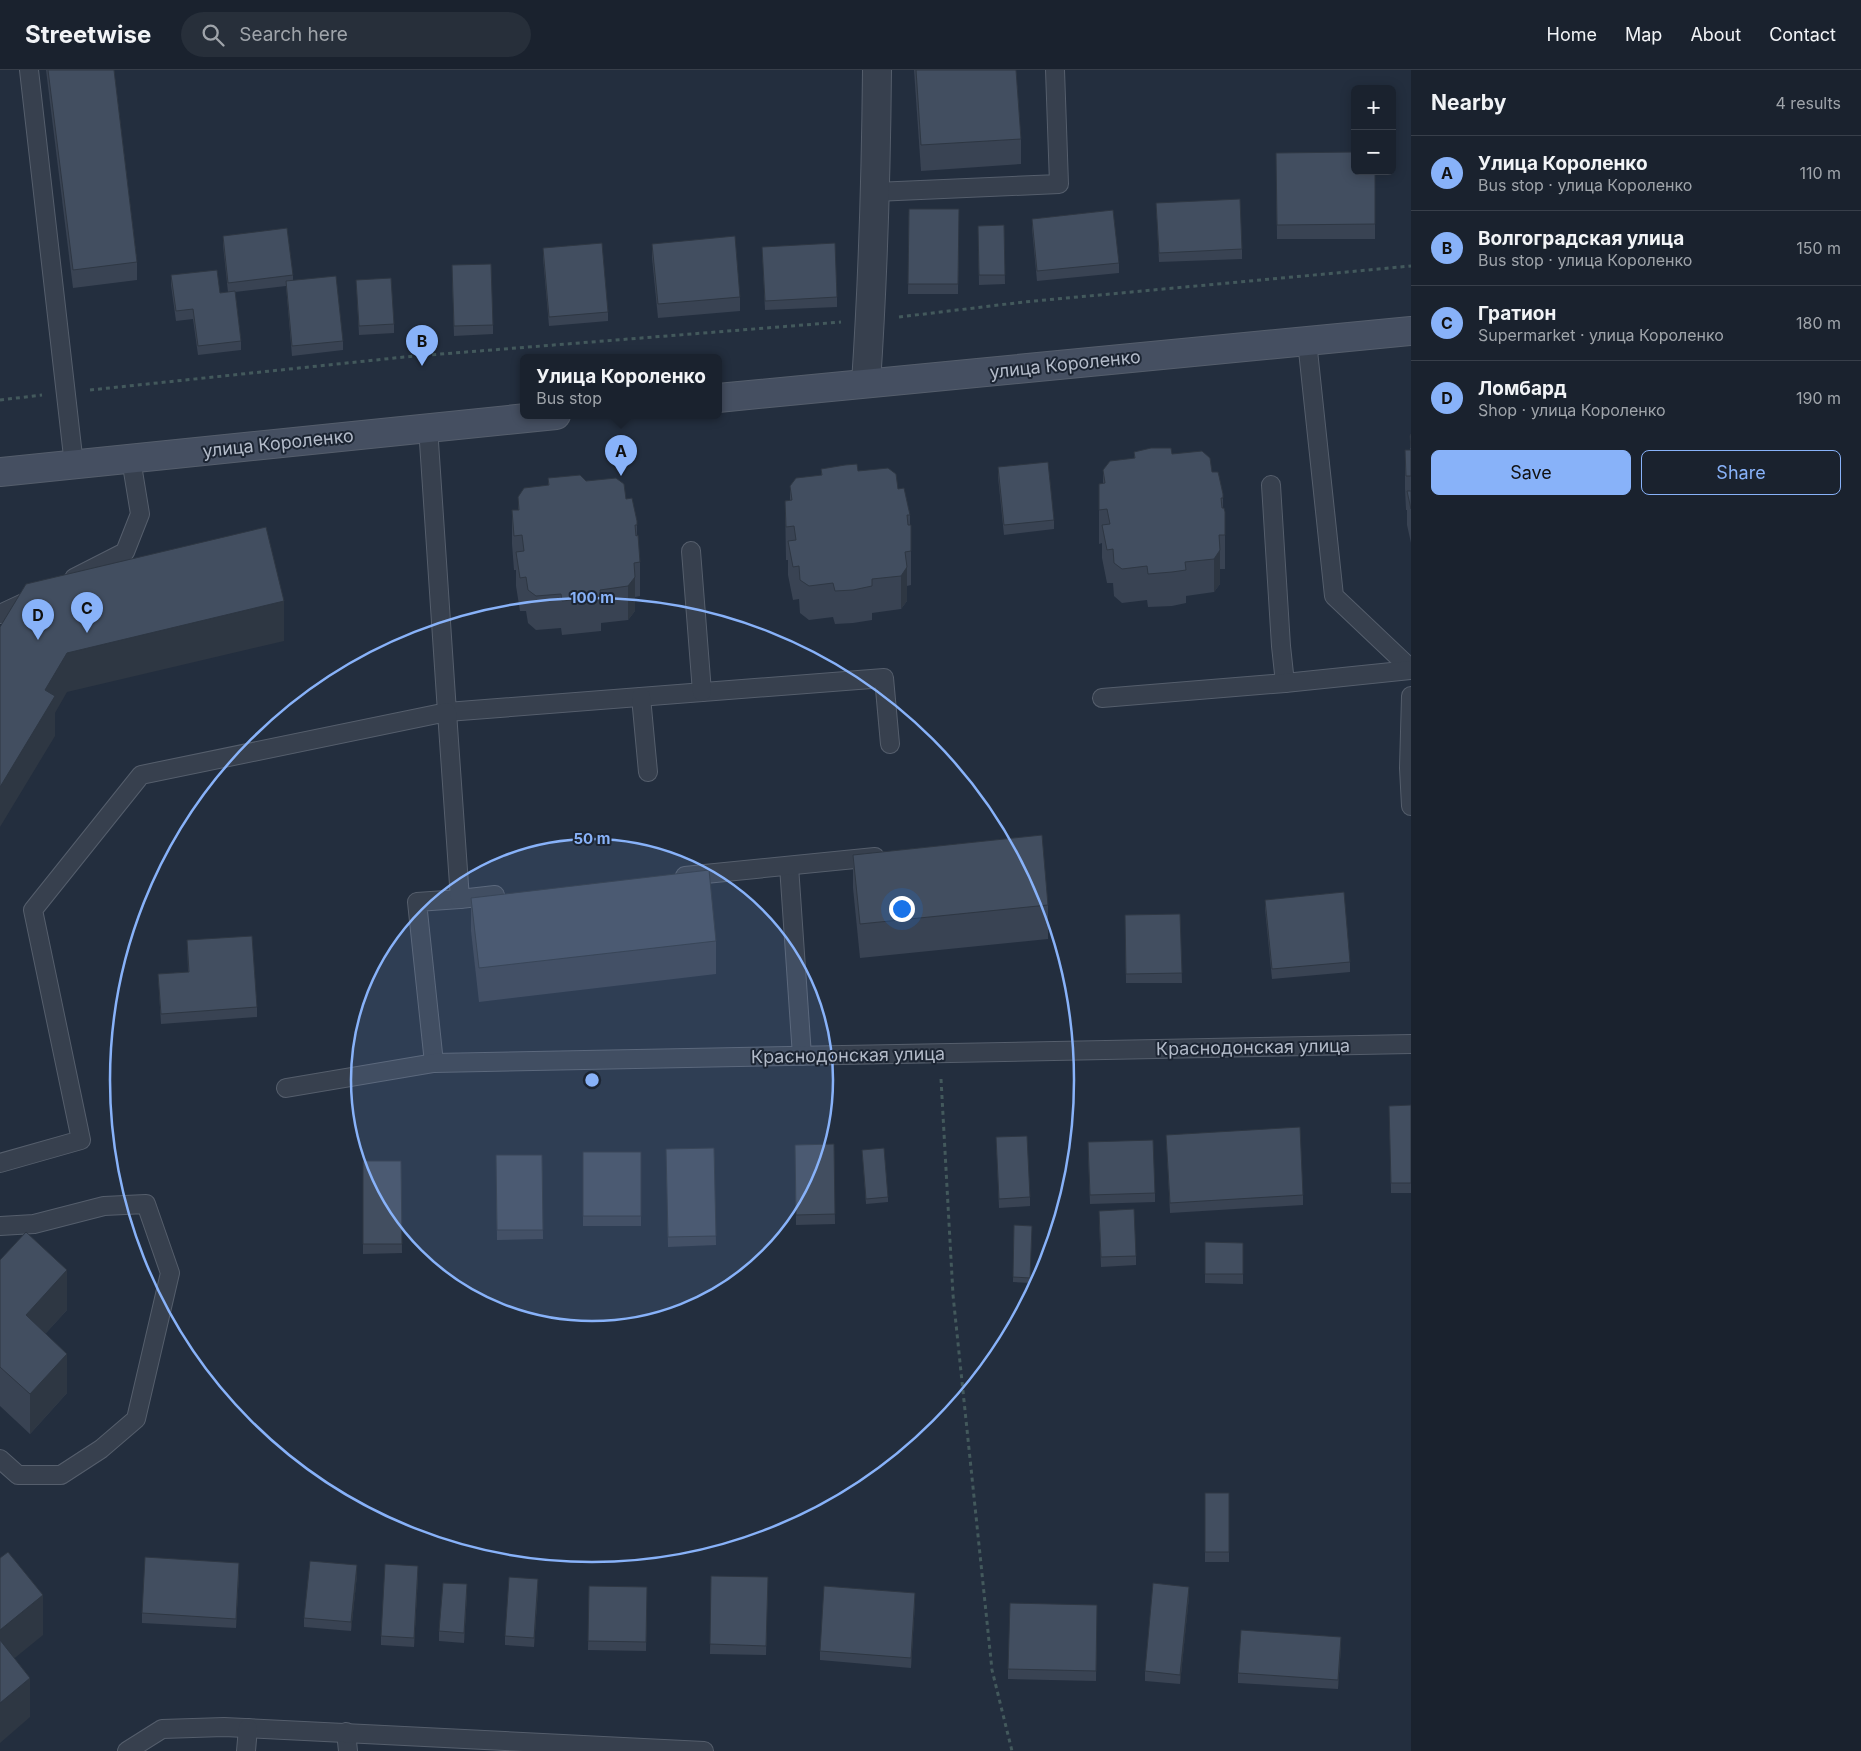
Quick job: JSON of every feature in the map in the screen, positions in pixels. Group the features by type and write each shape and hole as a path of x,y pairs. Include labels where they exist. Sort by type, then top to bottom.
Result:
{"street":[{"path":"866,383 871,320 877,70"},
{"name":"улица Короленко","path":"722,398 1411,331"},
{"name":"улица Короленко","path":"0,472 520,418"}],"lane":[{"path":"29,70 74,465"},
{"path":"875,192 1059,184 1055,70"},
{"path":"1307,341 1334,596 1411,670"},
{"path":"428,427 460,898"},
{"path":"62,584 125,552 140,514 131,459"},
{"path":"1271,485 1285,684"},
{"path":"691,551 702,692"},
{"path":"0,614 46,592"},
{"path":"1102,698 1285,684 1411,670"},
{"path":"0,1163 81,1140 33,910 141,775 447,712 884,678 890,744"},
{"path":"1411,696 1409,768 1411,806"},
{"path":"641,697 648,772"},
{"path":"669,878 896,855"},
{"path":"789,866 802,1056"},
{"path":"434,1063 417,902 510,894"},
{"name":"Краснодонская улица","path":"286,1088 434,1063 1411,1044"},
{"path":"0,1226 34,1224 104,1206 146,1204 170,1273 136,1419 101,1449 60,1475 18,1475 0,1459"},
{"path":"127,1751 162,1729 224,1727 704,1751"},
{"path":"246,1751 248,1728"},
{"path":"346,1732 348,1751"}],"path":[{"path":"0,400 404,357 871,320 1024,302 1411,266"},
{"path":"939,1053 953,1295 992,1670 1012,1751"}],"building":[{"path":"48,70 114,70 137,262 73,270"},
{"path":"916,70 1016,70 1021,139 921,145"},
{"path":"1351,152 1351,175 1375,175 1375,224 1277,225 1276,153"},
{"path":"1240,199 1242,249 1159,253 1156,203"},
{"path":"909,209 959,209 958,284 908,284"},
{"path":"1113,210 1119,263 1037,271 1032,219"},
{"path":"1004,225 1005,275 979,275 978,226"},
{"path":"287,228 293,275 228,283 223,236"},
{"path":"735,236 740,297 658,304 652,244"},
{"path":"602,243 608,312 549,317 543,248"},
{"path":"835,243 837,297 765,301 762,247"},
{"path":"491,264 493,325 454,326 452,265"},
{"path":"217,270 220,293 235,291 241,341 198,346 193,309 176,311 171,275"},
{"path":"336,276 343,341 292,346 286,281"},
{"path":"391,278 394,324 359,326 356,280"},
{"path":"1151,448 1171,448 1172,454 1202,451 1210,458 1212,472 1218,472 1223,494 1223,498 1221,498 1222,508 1224,508 1225,512 1225,535 1219,535 1220,550 1214,559 1185,562 1186,570 1148,574 1147,566 1122,569 1114,563 1113,549 1107,550 1102,525 1110,524 1107,509 1099,510 1099,484 1105,483 1103,470 1110,461 1135,458 1134,452"},
{"path":"1405,450 1411,450 1411,476 1406,476"},
{"path":"1048,462 1054,520 1004,525 998,467"},
{"path":"857,464 858,471 888,468 896,474 898,489 904,488 910,515 907,515 908,525 911,525 911,551 905,552 907,567 901,576 872,579 872,586 853,590 835,591 833,583 809,586 800,580 799,566 793,567 788,541 796,540 794,526 786,527 785,501 792,500 790,486 796,478 822,475 821,469"},
{"path":"580,475 586,481 616,478 624,484 626,499 632,498 637,521 637,525 635,525 636,536 638,535 640,562 634,563 635,577 628,586 600,590 601,597 562,601 561,594 536,596 528,590 526,577 520,578 516,552 524,551 522,535 514,536 512,510 519,510 518,497 524,488 549,485 548,478"},
{"path":"1407,491 1411,491 1411,509"},
{"path":"266,527 284,601 67,653 45,690 55,696 0,787 0,627 26,584"},
{"path":"1042,835 1048,905 860,924 853,855"},
{"path":"709,870 716,941 479,968 471,898"},
{"path":"1344,892 1350,962 1272,969 1265,900"},
{"path":"1180,914 1182,973 1126,974 1125,915"},
{"path":"252,936 257,1007 161,1014 158,974 189,972 187,940"},
{"path":"1411,1105 1411,1183 1391,1183 1389,1106"},
{"path":"1300,1127 1303,1195 1170,1203 1166,1135"},
{"path":"1027,1136 1030,1197 999,1199 996,1137"},
{"path":"1153,1140 1155,1193 1090,1195 1088,1142"},
{"path":"834,1144 835,1214 796,1215 795,1145"},
{"path":"714,1148 716,1236 668,1237 666,1149"},
{"path":"884,1148 888,1197 866,1199 862,1150"},
{"path":"583,1152 641,1152 641,1216 583,1216"},
{"path":"496,1155 542,1155 543,1230 497,1230"},
{"path":"363,1161 401,1161 402,1244 363,1244"},
{"path":"1134,1209 1136,1256 1101,1257 1099,1211"},
{"path":"1014,1225 1032,1226 1030,1278 1013,1277"},
{"path":"26,1232 67,1270 26,1315 67,1354 30,1394 0,1367 0,1260"},
{"path":"1205,1242 1243,1243 1243,1274 1205,1274"},
{"path":"1205,1493 1229,1493 1229,1552 1205,1552"},
{"path":"8,1552 43,1595 0,1630 0,1558"},
{"path":"145,1557 239,1563 236,1619 142,1613"},
{"path":"310,1561 357,1565 351,1622 304,1618"},
{"path":"385,1564 418,1566 414,1638 381,1636"},
{"path":"711,1576 768,1577 766,1646 710,1644"},
{"path":"509,1577 538,1579 534,1638 505,1636"},
{"path":"443,1583 467,1584 464,1633 439,1631"},
{"path":"1153,1583 1189,1587 1180,1675 1145,1671"},
{"path":"589,1586 647,1587 646,1642 588,1641"},
{"path":"824,1586 915,1593 911,1658 820,1651"},
{"path":"1010,1603 1097,1605 1096,1671 1008,1669"},
{"path":"1241,1630 1341,1637 1338,1680 1238,1673"},
{"path":"0,1640 30,1678 0,1703"}],"place":[{"name":"Волгоградская улица","path":"422,366"},
{"name":"Улица Короленко","path":"621,476"},
{"name":"Гратион","path":"87,633"},
{"name":"Ломбард","path":"38,640"}]}
